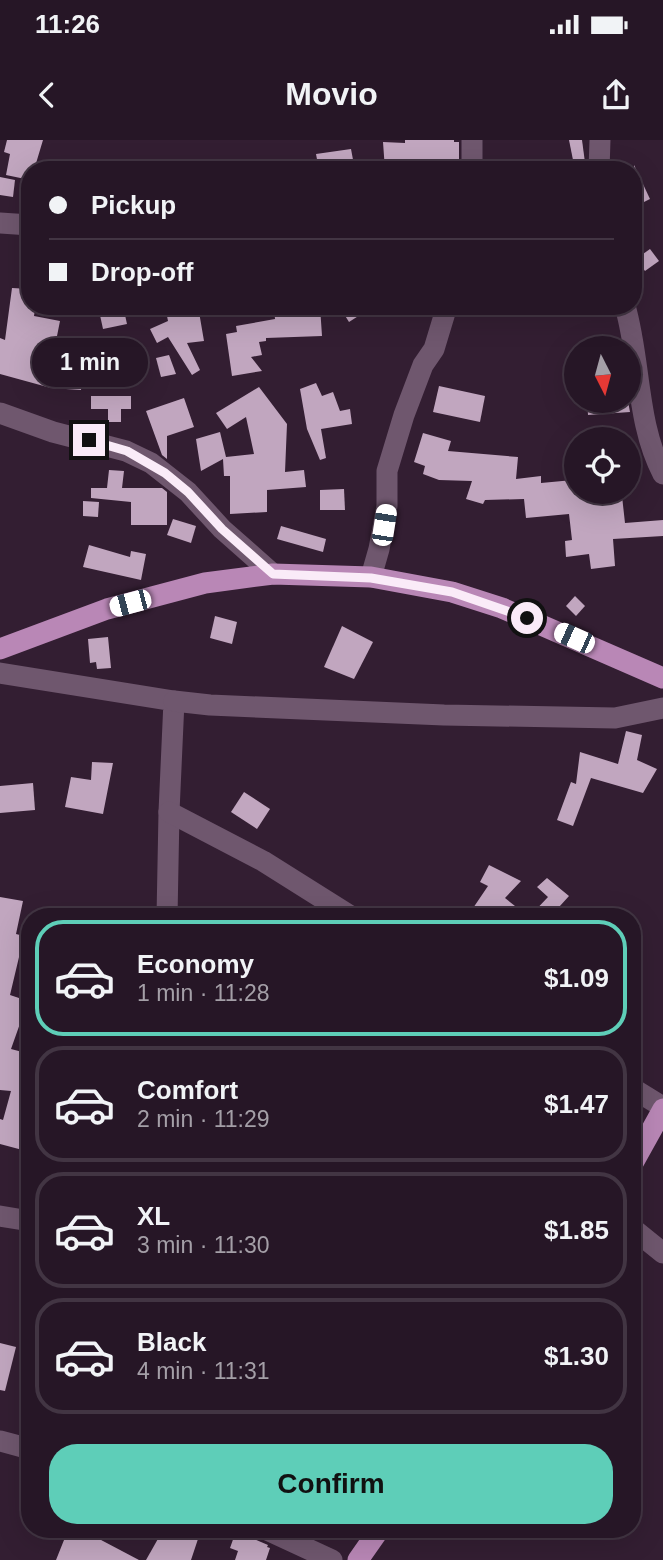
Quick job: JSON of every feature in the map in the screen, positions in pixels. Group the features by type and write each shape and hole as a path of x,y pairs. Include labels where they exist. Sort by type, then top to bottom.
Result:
{"main road":[{"path":"0,649 107,609 205,583 273,574 371,578 452,592 502,608 663,678"},
{"path":"641,1148 663,1108"},
{"path":"358,1560 373,1538"}],"street":[{"path":"472,140 472,161"},
{"path":"599,161 600,140"},
{"path":"0,223 21,224"},
{"path":"371,578 387,506 387,471 404,415 423,365 434,349 444,315"},
{"path":"628,315 648,438 663,474"},
{"path":"0,413 53,432 127,451 151,463 188,492 222,529 273,574"},
{"path":"0,673 210,705 615,718 663,708"},
{"path":"167,908 174,701"},
{"path":"169,812 263,861 338,908"},
{"path":"641,1094 663,1108"},
{"path":"0,1216 21,1220"},
{"path":"641,1235 663,1253"},
{"path":"0,1441 21,1447"},
{"path":"284,1538 332,1560"}],"building":[{"path":"7,140 43,140 37,161 21,161 21,178 6,175 10,154 4,152"},
{"path":"405,140 454,140 459,142 459,161 384,161 383,142 405,143"},
{"path":"569,140 582,140 585,161 573,161"},
{"path":"351,149 353,161 317,161 316,154"},
{"path":"0,177 15,180 13,197 0,195"},
{"path":"642,182 650,199 642,203"},
{"path":"650,249 659,261 645,271 642,267 642,255"},
{"path":"12,288 21,288 21,315 60,321 54,351 84,353 81,390 51,388 0,374 0,338 5,340"},
{"path":"100,315 125,315 127,324 103,329"},
{"path":"167,315 200,315 204,341 187,343 200,370 192,375 168,337 157,343 150,329 168,321"},
{"path":"275,315 321,315 322,336 266,338 266,341 259,342 262,355 251,357 262,371 232,376 226,334 237,332 236,326 275,319"},
{"path":"345,315 360,315 349,322"},
{"path":"169,355 176,374 161,377 156,358"},
{"path":"316,383 322,396 333,392 340,411 350,409 352,424 321,429 326,458 320,460 307,429 300,389"},
{"path":"439,386 485,396 480,422 433,412"},
{"path":"259,387 287,424 285,472 304,470 306,487 267,490 267,512 230,514 230,476 224,476 223,459 201,471 196,439 220,432 226,457 254,454 246,417 227,429 216,413"},
{"path":"91,396 131,396 131,409 121,409 121,422 108,422 108,409 91,409"},
{"path":"184,398 194,427 167,436 167,459 162,455 146,411"},
{"path":"423,433 451,441 448,451 518,457 516,479 541,476 541,483 564,481 564,504 623,504 625,523 663,520 663,536 613,539 615,566 591,569 589,554 566,557 565,541 572,540 569,514 526,518 524,499 485,500 483,504 466,499 472,481 439,480 423,474 425,466 414,462"},
{"path":"109,470 124,471 122,488 162,488 167,492 167,525 131,525 131,502 91,498 91,488 107,488"},
{"path":"344,489 345,510 320,510 320,490"},
{"path":"83,501 99,502 98,517 83,516"},
{"path":"173,519 196,526 191,543 167,535"},
{"path":"281,526 326,539 323,552 277,539"},
{"path":"89,545 130,557 131,551 146,554 141,580 83,567"},
{"path":"575,596 585,606 576,616 566,606"},
{"path":"215,616 237,622 232,644 210,638"},
{"path":"342,626 373,642 354,679 324,667"},
{"path":"108,637 111,668 97,669 96,662 90,663 88,639"},
{"path":"626,731 642,735 637,760 657,769 643,793 591,778 573,826 557,820 571,782 576,784 580,752 618,764"},
{"path":"92,762 113,763 103,814 65,807 71,777 91,780"},
{"path":"33,783 35,810 0,813 0,786"},
{"path":"244,792 270,809 257,829 231,812"},
{"path":"489,865 521,881 505,898 518,908 473,908 488,886 480,882"},
{"path":"547,878 569,896 558,908 538,908 548,897 537,887"},
{"path":"0,897 23,901 16,934 21,935 21,949 10,995 21,999 21,1021 11,1049 21,1052 21,1150 0,1144 0,1119 3,1120 11,1091 0,1090"},
{"path":"0,1343 16,1347 5,1391 0,1390"},
{"path":"65,1538 97,1538 139,1560 56,1560"},
{"path":"158,1538 198,1538 191,1560 146,1560"},
{"path":"234,1538 252,1538 270,1548 266,1560 235,1560 238,1551 230,1548"}],"route":[{"path":"89,440 127,451 165,473 273,574 371,578 452,592 527,618"}]}
